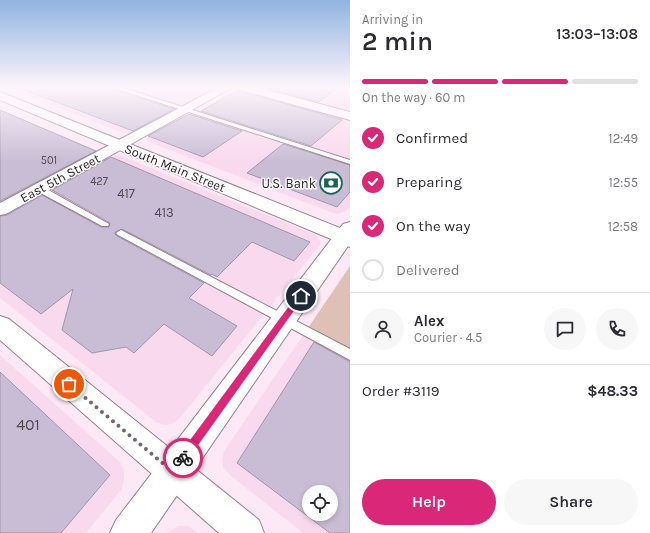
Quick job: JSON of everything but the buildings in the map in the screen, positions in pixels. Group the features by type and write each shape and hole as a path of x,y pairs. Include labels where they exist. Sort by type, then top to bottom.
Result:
{"main road":[{"name":"South Main Street","path":"38,112 348,235"},
{"path":"335,112 350,116"},
{"path":"129,533 284,320 348,235"}],"street":[{"name":"East 5th Street","path":"0,210 183,112"},
{"path":"0,326 246,533"}],"lane":[{"path":"192,112 350,162"},
{"path":"40,189 105,224"},
{"path":"121,232 350,355"}],"shaded area":[{"path":"69,112 171,112 129,134"},
{"path":"195,112 323,112 350,119 350,207 346,211 338,214 333,213 149,142 146,139"},
{"path":"119,155 316,235 320,241 320,245 179,419 172,424 165,425 156,422 0,298 0,218 111,157"},
{"path":"350,266 350,350 308,328"},
{"path":"308,328 350,350 350,533 303,533 230,475 223,467 222,460 224,451"},
{"path":"0,355 120,462 124,470 124,479 121,490 86,533 0,533"},
{"path":"178,526 189,526 198,533 167,533"}],"way so far":[{"path":"69,384 173,472 183,458"}],"place":[{"name":"U.S. Bank","path":"331,183"}],"route":[{"path":"183,458 301,296"}]}
